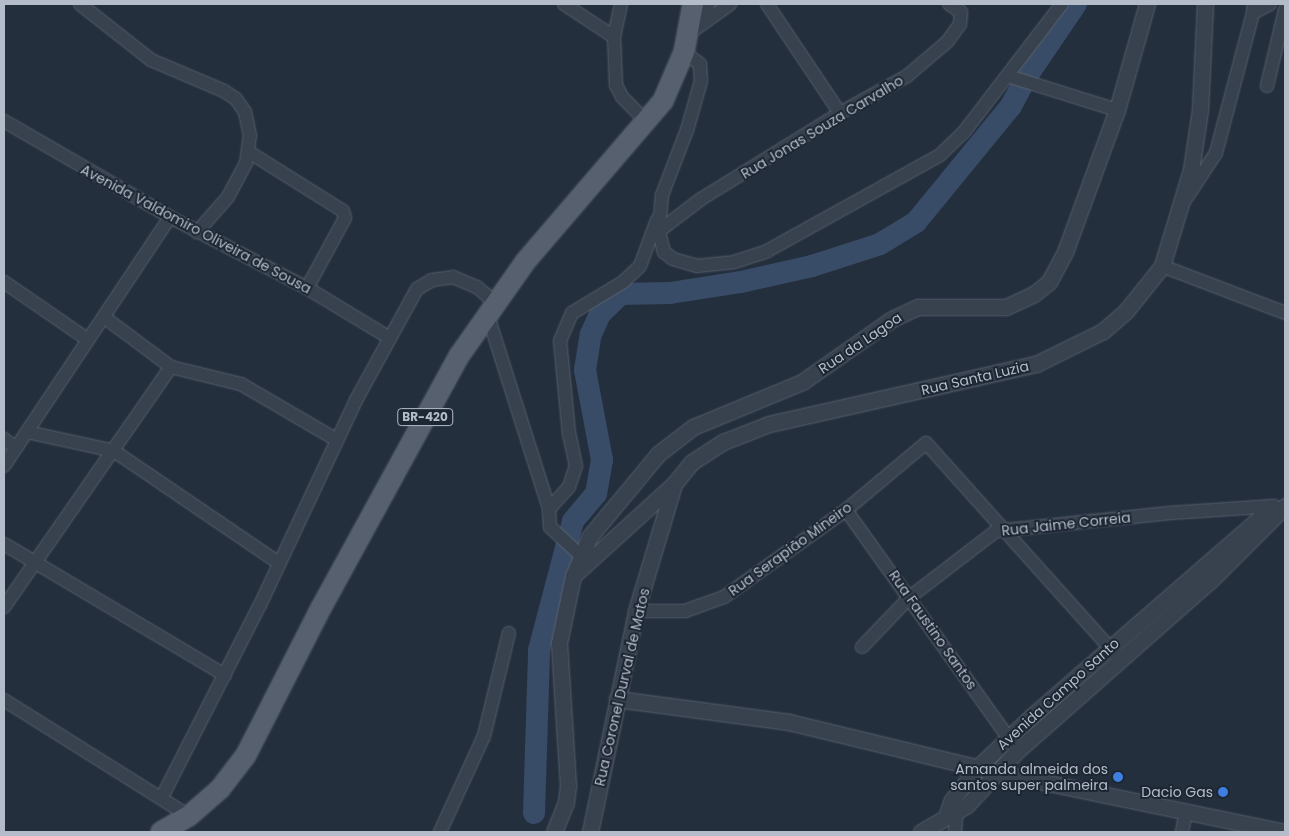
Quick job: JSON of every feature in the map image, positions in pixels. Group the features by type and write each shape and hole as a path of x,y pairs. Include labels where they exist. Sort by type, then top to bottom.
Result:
{"main road":[{"name":"BR-420","path":"160,832 189,816 220,789 256,739 321,608 400,462 459,356 490,307 648,123 673,82 686,43 692,4"}],"street":[{"path":"80,4 151,60 236,99 245,112 250,135 249,152 228,197 197,232"},
{"path":"564,4 614,37"},
{"path":"621,4 614,37 616,85 622,97 648,123"},
{"path":"706,21 708,4"},
{"path":"549,508 569,487 576,466 569,434 560,341 572,313 623,282 640,266 658,217 662,195 687,130 701,81 700,64 686,43 706,21 730,4"},
{"path":"767,4 840,113"},
{"path":"658,217 664,252 673,260 697,266 734,262 767,251 940,155 964,132 1062,4"},
{"name":"Rua da Lagoa","path":"554,832 566,802 568,786 558,658 573,576 580,555 590,536 645,468 677,437 693,427 802,382 892,319 918,307 993,309 1006,307 1034,294 1048,282 1065,252 1116,110 1147,4"},
{"name":"Rua Santa Luzia","path":"573,576 674,484 692,462 723,442 769,424 1013,371 1076,347 1103,331 1126,311 1162,266 1191,170 1200,110 1204,4"},
{"path":"1180,208 1216,152 1253,8 1270,4"},
{"name":"Rua Jonas Souza Carvalho","path":"659,230 701,199 840,113 907,76 947,42 960,24 961,12 952,6"},
{"path":"1267,86 1285,10"},
{"path":"1008,76 1116,110"},
{"name":"Avenida Valdomiro Oliveira de Sousa","path":"4,122 170,218 307,288 388,337"},
{"path":"249,152 344,211 345,218 307,288"},
{"path":"4,466 87,339 104,317 170,218"},
{"path":"1162,266 1285,313"},
{"path":"162,797 225,675 388,337 417,289 432,280 453,277 464,280 490,307 549,508 550,527 580,555"},
{"path":"4,282 87,339"},
{"path":"104,317 171,367 241,384 337,440"},
{"path":"4,607 171,367"},
{"path":"27,432 114,451 279,563"},
{"path":"4,439 16,448"},
{"name":"Rua Serapião Mineiro","path":"636,611 685,611 724,597 846,510 926,443 1003,529"},
{"name":"Rua Coronel Durval de Matos","path":"590,832 636,611 674,484"},
{"name":"Rua Jaime Correia","path":"862,647 910,597 973,546 1003,529 1170,513 1281,506"},
{"name":"Avenida Campo Santo","path":"952,814 995,772 1014,744 1109,647 1281,506"},
{"name":"Avenida Campo Santo","path":"952,814 956,794 977,768 1014,744 1120,659 1210,581 1281,506"},
{"name":"Rua Faustino Santos","path":"846,510 1014,744"},
{"path":"1003,529 1120,659"},
{"path":"4,544 33,564 225,675"},
{"path":"440,832 484,736 509,632"},
{"path":"617,699 755,715 995,772 1285,832"},
{"path":"4,700 162,797 189,816"},
{"path":"1182,832 1186,812"},
{"path":"922,832 952,814 955,832"}],"waterway":[{"path":"534,813 539,650 573,521 596,494 602,460 585,370 591,334 600,314 621,294 670,293 741,282 812,266 880,244 916,222 1011,106 1027,76 1076,4"}],"place":[{"name":"Amanda almeida dos santos super palmeira","path":"1118,777"},
{"name":"Dacio Gas","path":"1223,792"}]}
